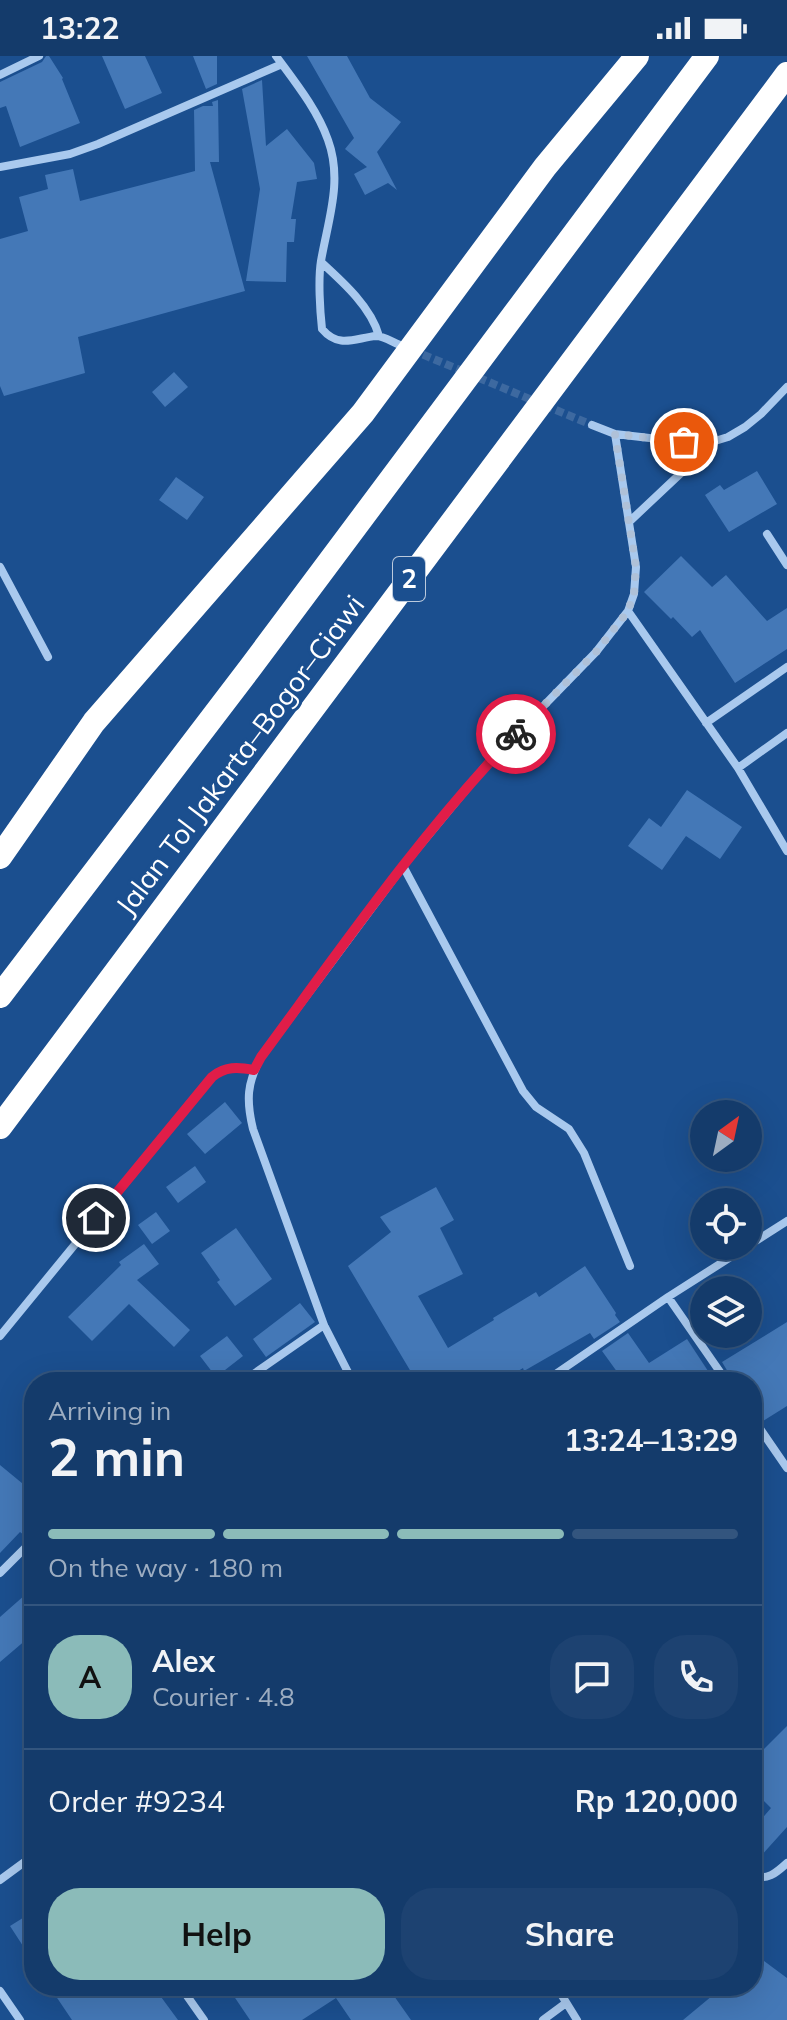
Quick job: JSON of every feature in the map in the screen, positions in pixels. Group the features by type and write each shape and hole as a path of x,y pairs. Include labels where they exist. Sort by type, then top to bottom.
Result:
{"highway":[{"path":"0,857 94,722 363,413 545,167 637,56"},
{"name":"Jalan Tol Jakarta–Bogor–Ciawi","path":"0,996 250,668 707,56"},
{"name":"Jalan Tol Jakarta–Bogor–Ciawi","path":"0,1127 787,74"},
{"path":"0,1140 31,1085"}],"street":[{"path":"0,75 39,56"},
{"path":"276,56 322,125 334,168 335,191 321,262 322,329 328,336 341,341 379,336 400,345"},
{"path":"0,167 70,154 98,144 282,64"},
{"path":"321,262 354,294 375,323 379,336"},
{"path":"592,425 615,434 684,442 715,441 745,427 787,387"},
{"path":"348,1372 324,1325 253,1129 249,1087 261,1057 403,866 488,763 596,652 628,611 634,594 636,567 615,434"},
{"path":"629,522 715,441"},
{"path":"767,534 787,565"},
{"path":"0,567 48,657"},
{"path":"628,611 738,768 787,851"},
{"path":"706,723 787,667"},
{"path":"738,768 787,733"},
{"path":"403,866 523,1091 536,1107 569,1129 584,1153 630,1266"},
{"path":"0,1336 212,1077 227,1068 254,1070"},
{"path":"762,1237 787,1221"},
{"path":"559,1372 726,1260"},
{"path":"668,1297 720,1372"},
{"path":"256,1372 324,1325"},
{"path":"762,1432 787,1468"},
{"path":"0,1573 24,1549"},
{"path":"0,1880 24,1862"},
{"path":"762,1878 772,1877 787,1863"},
{"path":"0,1991 20,2020"},
{"path":"187,1996 204,2020"},
{"path":"562,1996 577,2020"},
{"path":"543,2020 566,2003"}],"building":[{"path":"46,56 63,78 80,123 20,147 6,106 0,108 0,82 42,62"},
{"path":"102,56 145,56 162,93 125,109"},
{"path":"193,56 217,56 217,84 206,89"},
{"path":"307,56 347,56 370,98 401,122 377,152 397,190 388,183 365,195 354,174 367,167 345,149 354,138"},
{"path":"262,80 266,146 287,129 314,163 317,179 297,182 291,219 296,219 294,242 287,242 286,282 246,281 260,189 242,89"},
{"path":"218,100 219,162 210,162 245,291 78,337 85,373 4,396 0,386 0,239 28,231 19,197 48,189 45,175 73,169 80,201 195,171 194,110 213,106 212,102"},
{"path":"174,372 188,387 165,407 152,392"},
{"path":"757,471 777,504 729,532 705,495 720,485 724,490"},
{"path":"176,477 204,497 187,520 159,500"},
{"path":"681,556 712,587 726,575 767,621 787,608 787,649 735,683 700,630 692,637 644,592"},
{"path":"687,790 742,827 720,859 686,836 662,870 628,846 649,818 661,827"},
{"path":"225,1102 242,1123 205,1154 187,1134"},
{"path":"195,1166 206,1182 178,1203 166,1187"},
{"path":"436,1187 454,1220 440,1228 463,1274 418,1296 448,1348 536,1292 539,1297 585,1266 620,1322 594,1339 590,1333 524,1371 523,1368 516,1372 411,1372 348,1266 391,1232 380,1217"},
{"path":"156,1212 170,1231 152,1244 138,1225"},
{"path":"236,1228 272,1279 235,1306 201,1253"},
{"path":"144,1244 159,1264 137,1280 190,1330 174,1347 129,1304 92,1341 68,1317 121,1265 119,1262"},
{"path":"300,1303 315,1322 266,1357 253,1339"},
{"path":"787,1322 787,1406 763,1421 762,1372 728,1372 722,1362 745,1348 762,1348 762,1337"},
{"path":"628,1333 649,1363 687,1339 690,1348 711,1372 617,1372 602,1351"},
{"path":"227,1336 243,1356 222,1372 212,1372 200,1356"},
{"path":"0,1465 24,1485 24,1535 20,1532 0,1553"},
{"path":"24,1596 24,1642 0,1662 0,1617"},
{"path":"787,1726 787,1827 762,1855 762,1818 771,1808 762,1799 762,1751"},
{"path":"24,1917 24,1948 10,1926"},
{"path":"762,1959 787,1978 787,2020 683,2020 712,1996 762,1996"},
{"path":"56,1996 160,1996 178,2020 72,2020"},
{"path":"234,1996 394,1996 411,2020 351,2020 336,1998 302,2020 250,2020"}],"tunnel":[{"path":"412,350 592,425"}],"way so far":[{"path":"516,734 596,652 628,611 634,594 636,567 615,434 684,442"}],"route":[{"path":"96,1218 212,1077 227,1068 254,1070 403,866 488,763 516,734"}]}
